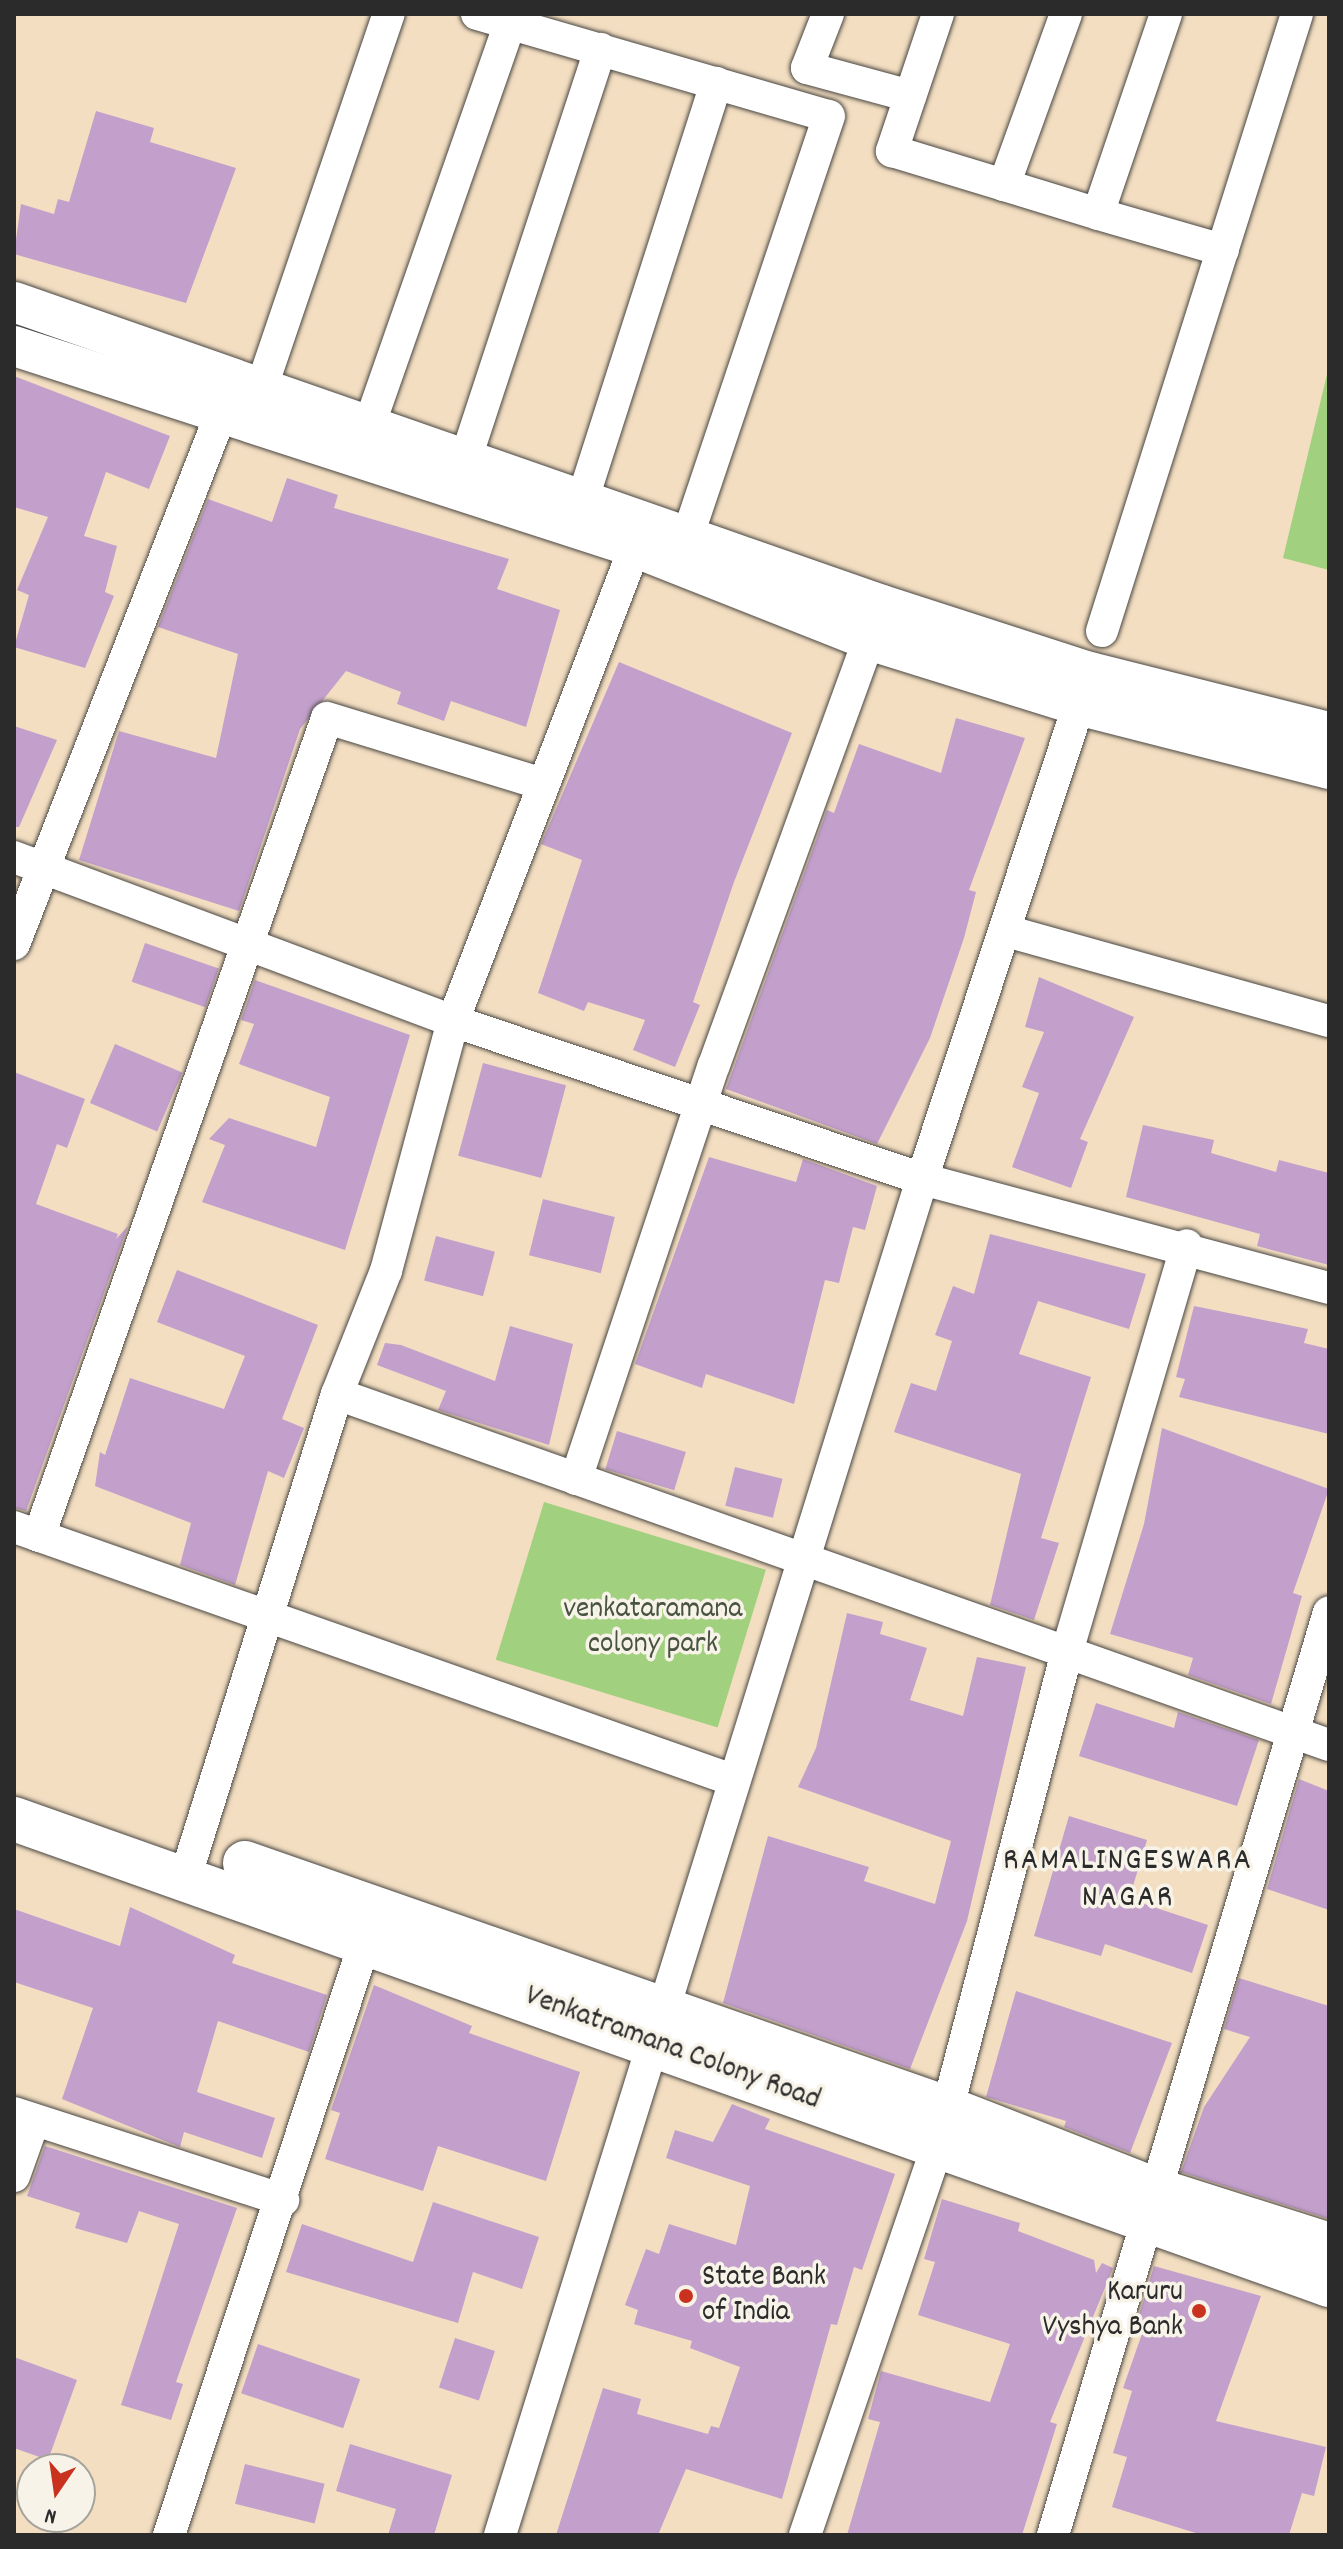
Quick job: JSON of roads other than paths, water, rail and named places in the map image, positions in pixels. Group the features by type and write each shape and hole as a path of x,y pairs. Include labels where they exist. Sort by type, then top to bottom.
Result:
{"main road":[{"path":"14,1788 190,1860 662,2028"},
{"name":"Venkatramana Colony Road","path":"14,1819 190,1860 366,1939 662,2028 942,2127 1154,2209 1329,2285"},
{"path":"1154,2209 1329,2245"}],"street":[{"path":"261,389 389,14"},
{"path":"477,14 829,116 688,536"},
{"path":"828,14 807,68 910,96"},
{"path":"938,14 892,151 1223,250"},
{"path":"1004,185 1066,14"},
{"path":"1098,214 1166,14"},
{"path":"1102,631 1297,14"},
{"path":"370,423 510,24"},
{"path":"462,472 600,49"},
{"path":"584,495 716,83"},
{"path":"14,302 261,389 370,423 462,472 640,533 876,623 1084,688 1280,738 1329,769"},
{"path":"14,346 221,414 462,472 584,495 640,533 688,536 876,623"},
{"path":"14,944 28,862 221,414"},
{"path":"190,1860 337,1394 386,1271 453,1021 539,783 640,533"},
{"path":"576,1479 703,1102 876,623"},
{"path":"500,2535 662,2028 733,1780 922,1179 1084,688"},
{"path":"539,783 327,718 248,940 26,1531 733,1780"},
{"path":"1280,738 1329,732"},
{"path":"28,862 248,940 453,1021 703,1102 922,1179 1187,1245 1329,1288"},
{"path":"1006,931 1329,1021"},
{"path":"805,2535 942,2127 1067,1652 1187,1245"},
{"path":"337,1394 1329,1745"},
{"path":"1053,2535 1154,2209 1329,1612"},
{"path":"169,2535 283,2200 366,1939"},
{"path":"14,2176 24,2117 283,2200"}],"place":[{"name":"State Bank of India","path":"686,2296"},
{"name":"Karuru Vyshya Bank","path":"1199,2311"}],"district":[{"name":"RAMALINGESWARA NAGAR","path":"1128,1882"}],"park label":[{"name":"venkataramana colony park","path":"653,1628"}]}
